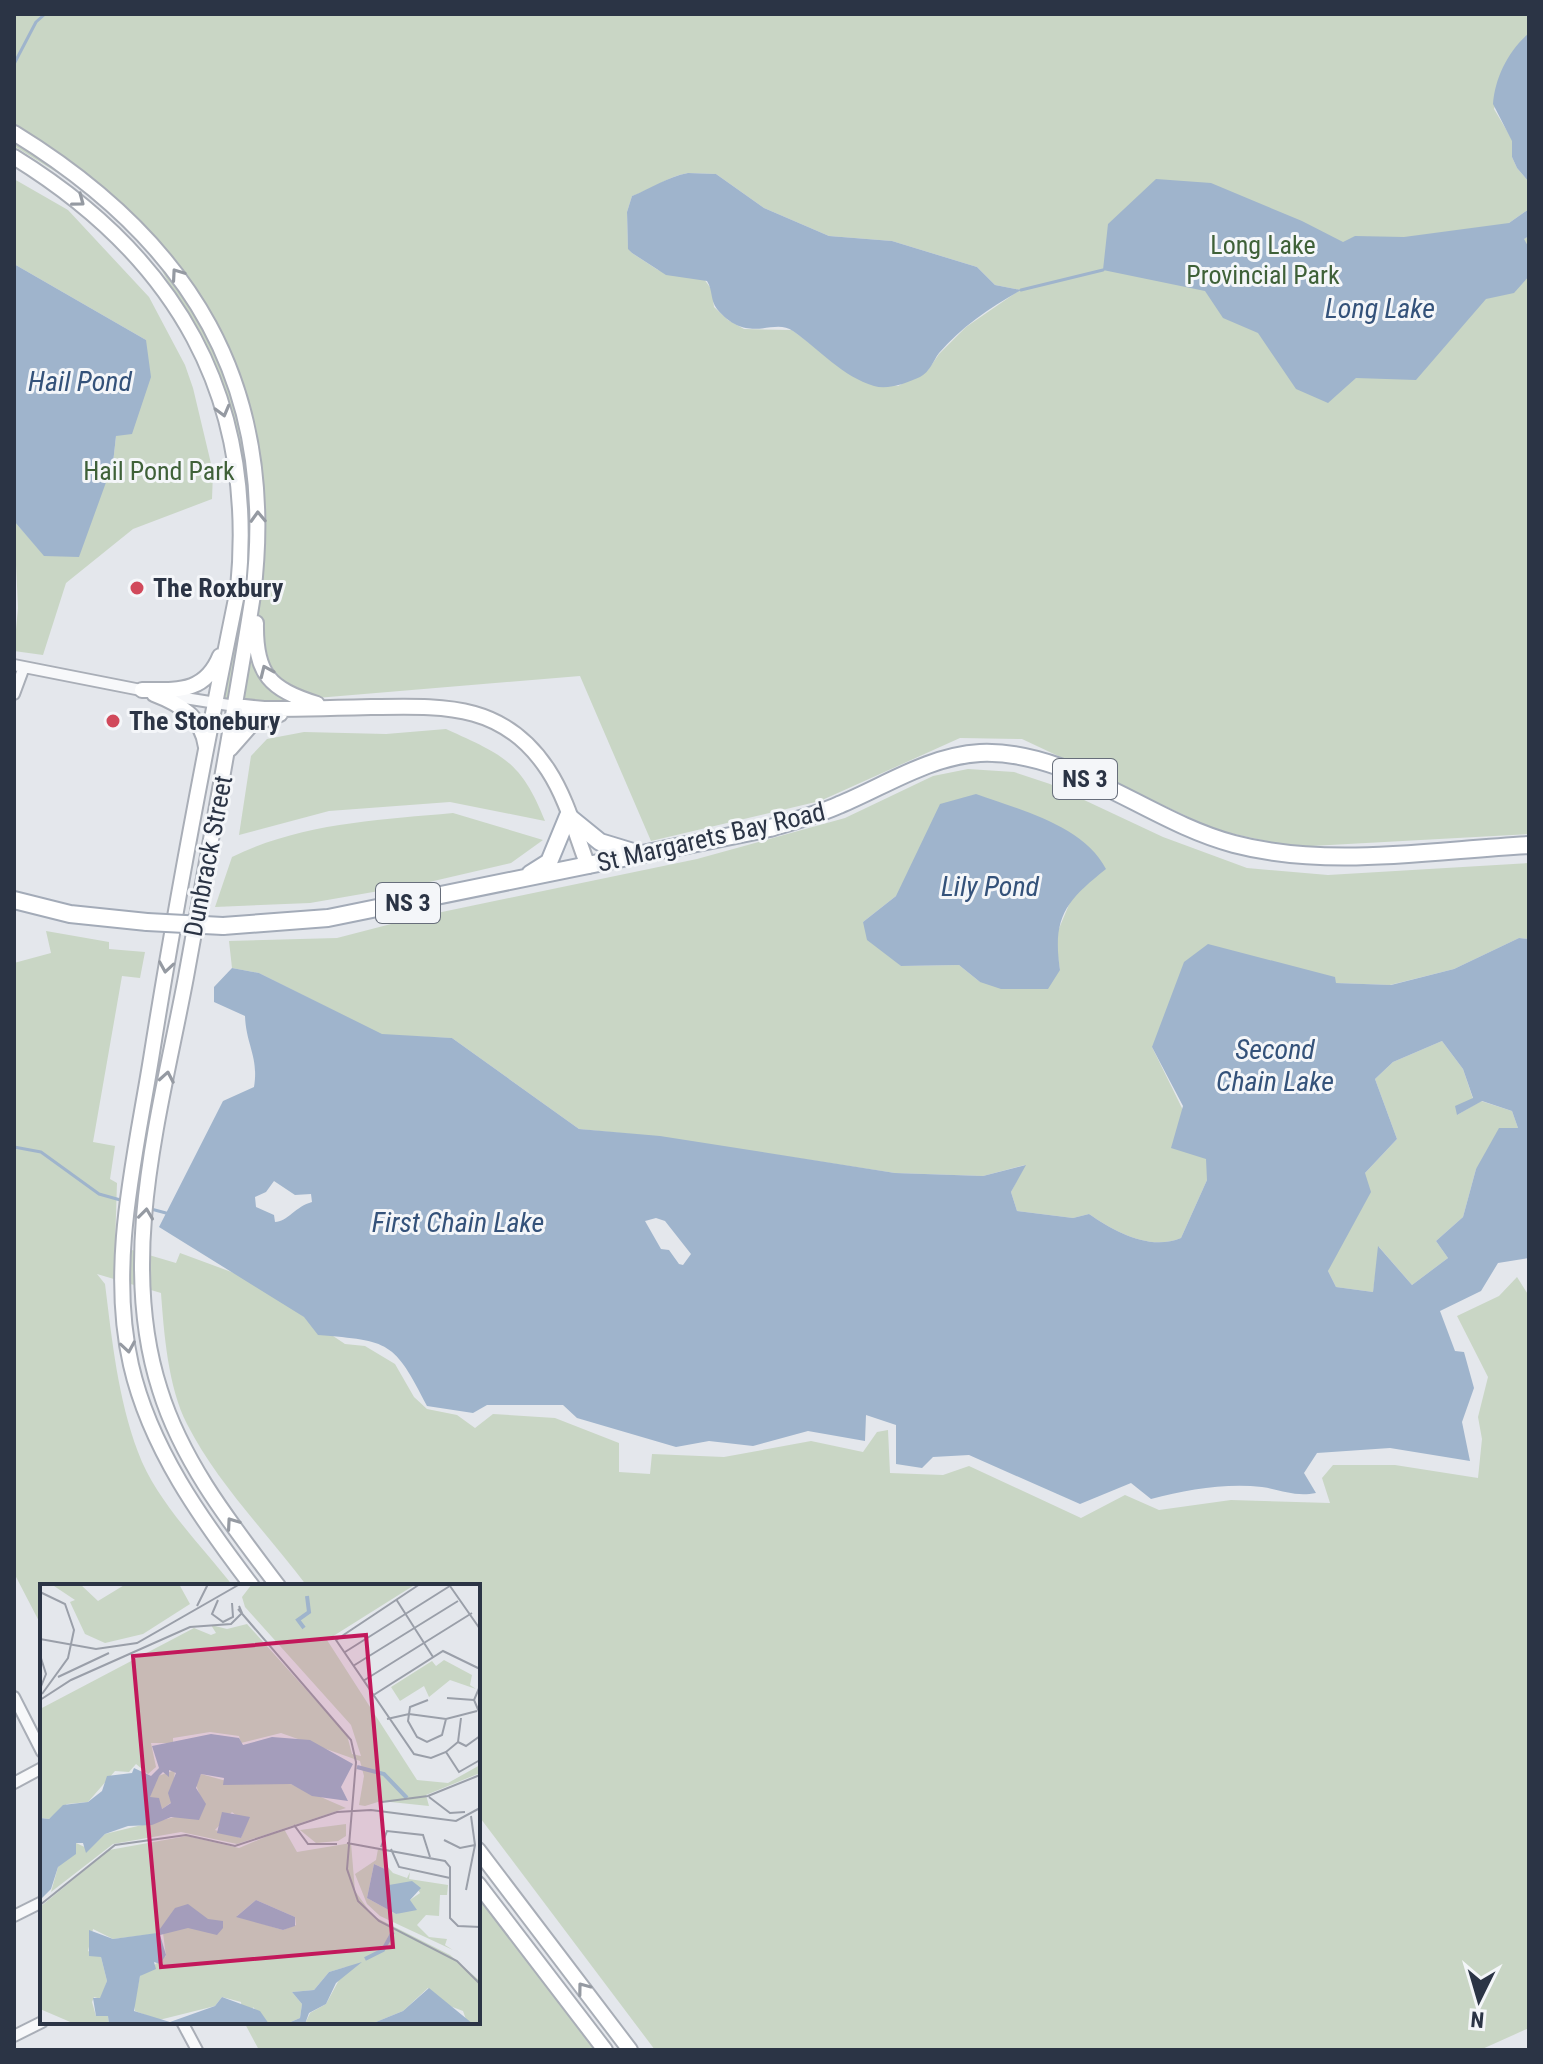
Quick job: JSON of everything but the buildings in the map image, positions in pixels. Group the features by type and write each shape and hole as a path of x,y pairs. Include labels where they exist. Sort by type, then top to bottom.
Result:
{"main road":[{"name":"Dunbrack Street","path":"14,133 83,178 129,217 168,262 208,325 237,392 252,454 259,517 253,595 227,756 200,888 154,1154 141,1275 146,1330 159,1387 186,1455 277,1584"},
{"name":"Dunbrack Street","path":"14,157 94,212 134,251 169,295 198,343 219,395 238,477 240,562 207,759 167,961 137,1149 123,1269 127,1341 144,1406 176,1477 205,1524 250,1584"},
{"path":"253,595 255,638 267,679 287,695 330,708"},
{"path":"142,690 178,690 203,683 216,665 229,633"},
{"path":"142,690 176,702 192,716 205,740 207,759"},
{"path":"235,706 445,706 486,717 519,738 541,760 558,787 588,866"},
{"path":"227,756 240,734 264,718 330,708"},
{"name":"St Margarets Bay Road","path":"14,900 70,914 147,922 223,926 328,918 770,828 838,806 937,761 987,753 1020,757 1055,767 1197,832 1276,853 1326,857 1529,845"},
{"path":"568,816 600,842 627,852 647,852"},
{"path":"523,880 549,862 568,816"},
{"path":"480,1853 630,2050"},
{"path":"480,1887 605,2050"}],"street":[{"path":"14,694 19,666 235,706"},
{"path":"14,1697 40,1748"},
{"path":"14,1783 40,1769"},
{"path":"14,1916 40,1903"},
{"path":"14,2036 40,2023"},
{"path":"183,2024 197,2050"}],"green space":[{"name":"Long Lake Provincial Park","path":"14,14 1529,14 1529,33 1513,51 1494,109 1513,141 1512,157 1517,168 1529,182 1529,209 1509,223 1523,239 1529,236 1529,834 1293,847 1216,830 1022,739 960,738 820,801 651,841 580,676 222,706 233,625 241,480 187,315 157,262 131,230 87,191 14,146","holes":["716,174 764,208 829,236 892,241 977,267 995,285 1020,290 966,327 928,370 898,386 855,377 792,330 744,329 728,320 714,307 712,290 704,279 658,270 628,248 627,212 632,196 680,175"]},
{"name":"Hail Pond Park","path":"14,179 68,210 149,297 185,365 213,472 212,499 133,529 66,583 43,655 14,651 18,608 14,521 44,555 113,463 116,436 146,340 14,264"},
{"path":"446,729 508,762 527,785 545,821 450,802 329,811 239,835 251,756 267,739 304,732 386,734"},
{"path":"968,769 1014,772 1050,784 1163,837 1247,868 1328,875 1529,863 1529,939 1519,938 1454,969 1390,985 1336,983 1152,1047 1207,1159 1207,1180 1181,1238 1157,1242 1133,1238 1089,1214 1073,1218 1017,1211 1011,1192 1025,1165 983,1176 895,1173 660,1137 579,1129 452,1038 382,1035 259,973 232,968 229,941 337,938 418,917 697,859 845,818 933,776","holes":["1073,895 1055,938 1060,970 980,982 959,965 901,966 863,922 896,896"]},
{"path":"453,813 543,840 511,863 425,883 310,903 215,907 232,857 258,846 340,825"},
{"path":"46,931 109,942 109,949 145,952 140,978 122,976 93,1142 115,1146 110,1179 117,1183 115,1245 176,1263 180,1253 245,1277 345,1344 365,1346 395,1364 414,1397 427,1409 457,1415 475,1428 493,1414 555,1418 619,1443 619,1472 650,1474 652,1454 724,1457 811,1441 863,1452 877,1432 888,1430 890,1473 943,1475 969,1466 1081,1518 1125,1495 1159,1510 1231,1500 1330,1503 1322,1478 1333,1465 1395,1465 1478,1478 1482,1439 1478,1417 1488,1377 1457,1316 1499,1296 1517,1277 1529,1296 1529,2028 1480,2050 655,2050 480,1818 480,1584 305,1584 213,1467 187,1424 171,1377 161,1293 97,1274 105,1284 121,1390 138,1452 156,1488 180,1522 231,1584 40,1584 40,1623 14,1573 14,963 51,953"},
{"path":"1442,1041 1463,1069 1473,1099 1457,1115 1481,1101 1512,1111 1518,1128 1476,1169 1463,1217 1436,1241 1448,1258 1412,1285 1379,1247 1373,1292 1336,1287 1328,1271 1365,1173 1397,1139 1375,1079 1393,1062"},
{"path":"480,1900 595,2050 259,2050 245,2024 480,2024"}],"water":[{"path":"1529,33 1529,182 1517,168 1512,157 1512,141 1493,104 1504,66"},
{"path":"688,173 716,174 764,208 829,236 892,241 977,267 995,285 1021,290 957,334 923,375 897,385 874,386 842,369 793,331 777,327 749,329 728,320 713,302 707,281 666,275 628,249 627,212 632,196"},
{"name":"Long Lake","path":"1156,179 1211,183 1302,221 1343,242 1355,236 1404,237 1509,223 1529,209 1529,236 1524,239 1529,248 1529,276 1514,293 1486,299 1416,380 1356,378 1328,403 1296,389 1258,333 1223,318 1205,291 1103,270 1108,224"},
{"name":"Hail Pond","path":"14,264 146,340 151,377 132,434 116,436 113,463 79,557 44,556 14,521"},
{"name":"Lily Pond","path":"976,794 1030,813 1066,830 1096,854 1106,869 1081,891 1065,912 1058,936 1060,970 1048,989 1001,989 980,982 959,965 901,966 867,940 863,922 896,896 940,804"},
{"name":"First Chain Lake","path":"1519,938 1529,939 1529,1258 1498,1263 1481,1291 1440,1311 1455,1351 1464,1352 1474,1388 1462,1422 1470,1461 1390,1448 1317,1453 1304,1473 1316,1493 1295,1494 1262,1487 1234,1486 1192,1490 1151,1499 1131,1483 1080,1504 969,1455 933,1457 922,1468 896,1464 896,1425 866,1415 865,1441 808,1431 753,1446 709,1441 676,1447 577,1418 563,1405 487,1405 473,1413 427,1406 406,1368 387,1348 361,1339 318,1335 304,1317 159,1227 223,1101 254,1087 254,1059 245,1016 214,1002 214,987 232,968 259,973 382,1034 452,1038 579,1129 660,1136 895,1173 983,1176 1026,1165 1011,1192 1017,1211 1073,1218 1089,1214 1133,1238 1157,1242 1181,1238 1207,1180 1206,1159 1171,1148 1183,1106 1152,1047 1184,962 1208,944 1335,977 1336,983 1391,985 1454,969","holes":["1442,1041 1463,1069 1473,1098 1455,1106 1457,1115 1482,1101 1512,1111 1518,1128 1499,1128 1476,1169 1463,1217 1436,1241 1448,1258 1412,1285 1378,1246 1373,1292 1336,1287 1328,1271 1371,1192 1365,1173 1397,1139 1375,1079 1393,1062","274,1181 295,1195 311,1194 312,1202 275,1222 274,1215 256,1207 255,1197 266,1192","656,1218 665,1221 691,1254 683,1265 669,1250 661,1249 645,1221"]}],"waterway":[{"path":"14,64 36,22 45,14"},
{"path":"1021,290 1103,270"},
{"path":"14,1147 41,1152 99,1194 124,1201"},
{"path":"151,1209 166,1213"}],"place":[{"name":"The Roxbury","path":"137,588"},
{"name":"The Stonebury","path":"113,721"}],"water label":[{"name":"Second Chain Lake","path":"1275,1065"}]}
